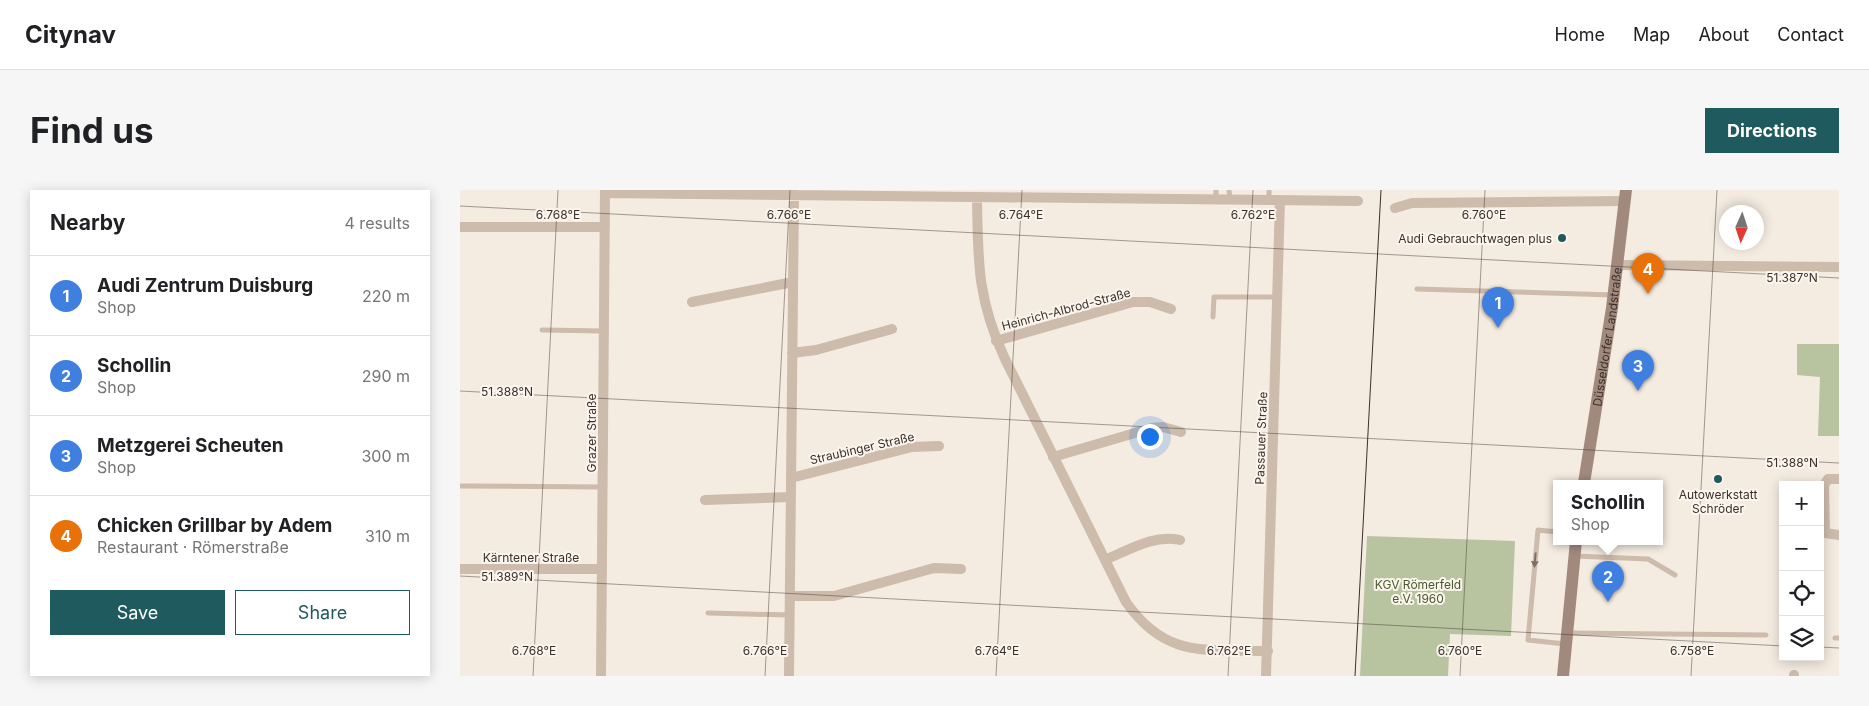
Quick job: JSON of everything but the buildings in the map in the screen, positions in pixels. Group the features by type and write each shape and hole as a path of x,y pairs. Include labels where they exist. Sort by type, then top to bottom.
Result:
{"main road":[{"name":"Düsseldorfer Landstraße","path":"1584,480 1614,295 1626,196"},
{"path":"1564,676 1576,545"}],"street":[{"path":"605,192 929,193 978,197 1139,194 1269,195 1280,200 1358,201"},
{"name":"Grazer Straße","path":"601,676 605,192"},
{"name":"Straubinger Straße","path":"789,676 794,194"},
{"path":"1395,208 1412,203 1626,196"},
{"name":"Heinrich-Albrod-Straße","path":"978,197 978,272 983,300 996,341 1126,602 1139,620 1155,634 1174,644 1198,649 1268,651"},
{"name":"Passauer Straße","path":"1266,676 1280,200"},
{"path":"460,227 604,227"},
{"path":"1617,265 1839,267"},
{"path":"692,302 793,282"},
{"name":"Heinrich-Albrod-Straße","path":"996,341 1133,302 1150,302 1171,308"},
{"path":"792,353 816,350 892,329"},
{"path":"1054,457 1152,428 1163,427 1182,432"},
{"name":"Straubinger Straße","path":"791,478 912,447 939,446"},
{"path":"1839,479 1828,479 1825,482 1824,502 1825,534 1839,535"},
{"path":"705,500 791,496"},
{"path":"1105,560 1157,539 1169,538 1180,540"},
{"path":"790,596 834,596 934,568 961,570"},
{"name":"Kärntener Straße","path":"460,569 602,569"}],"lane":[{"path":"1417,289 1614,295"},
{"path":"1213,317 1214,296 1278,296"},
{"path":"542,330 604,331"},
{"path":"460,486 603,487"},
{"path":"1553,532 1538,530 1528,640 1766,635"},
{"path":"1575,556 1648,559 1675,574"},
{"path":"708,613 790,615"}],"green space":[{"path":"1797,344 1839,344 1839,436 1818,436 1820,377 1797,375"},
{"name":"KGV Römerfeld e.V. 1960","path":"1367,536 1515,541 1511,636 1450,634 1448,676 1360,676"}],"tram line":[{"path":"1355,676 1381,190"}],"place":[{"name":"Audi Gebrauchtwagen plus","path":"1562,238"},
{"name":"Chicken Grillbar by Adem","path":"1648,294"},
{"name":"Audi Zentrum Duisburg","path":"1498,328"},
{"name":"Metzgerei Scheuten","path":"1638,391"},
{"name":"Autowerkstatt Schröder","path":"1718,479"},
{"name":"Schollin","path":"1608,602"}]}
